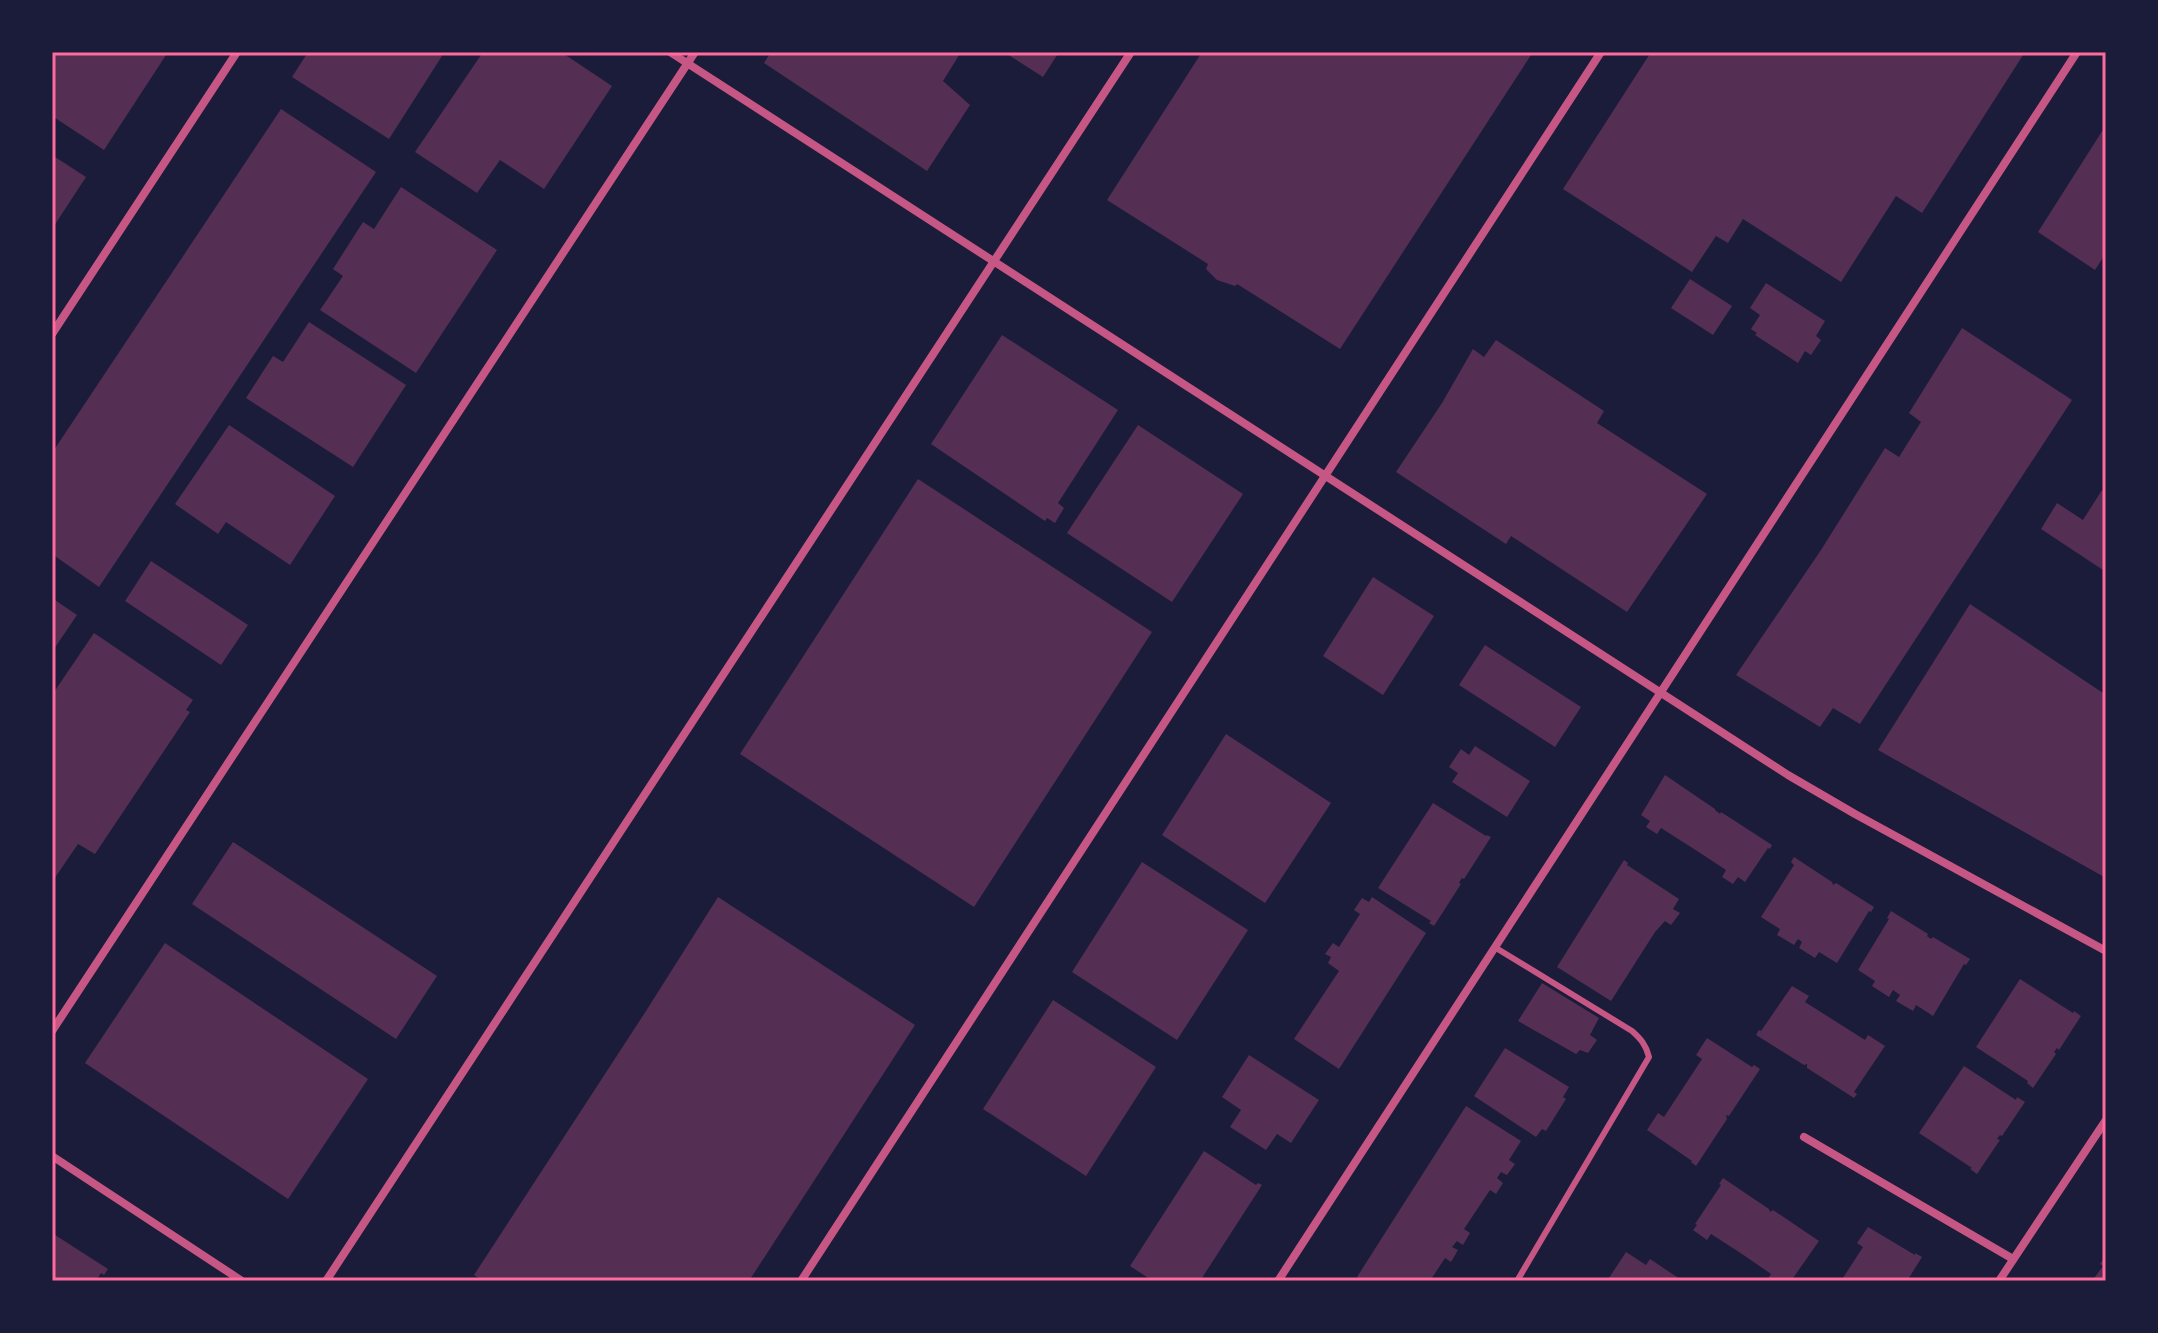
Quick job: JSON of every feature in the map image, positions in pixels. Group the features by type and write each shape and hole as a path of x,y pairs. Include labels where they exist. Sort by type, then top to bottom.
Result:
{"street":[{"path":"52,334 237,52"},
{"path":"670,52 1788,775 2106,951"},
{"path":"52,1031 695,52"},
{"path":"326,1281 1131,52"},
{"path":"801,1281 1601,52"},
{"path":"1278,1281 2077,52"},
{"path":"1999,1281 2106,1120"},
{"path":"1804,1137 2013,1259"},
{"path":"52,1156 242,1281"}],"lane":[{"path":"1496,948 1632,1031 1647,1048 1649,1057 1517,1281"}],"building":[{"path":"52,52 168,52 104,150 52,116"},
{"path":"308,52 436,52 442,56 389,139 292,77"},
{"path":"483,52 561,52 612,86 544,189 500,160 477,193 415,152"},
{"path":"771,52 961,52 943,81 970,105 927,171 764,63"},
{"path":"1004,52 1059,52 1043,77"},
{"path":"1202,52 1533,52 1340,349 1237,284 1217,280 1206,269 1208,264 1107,200"},
{"path":"1651,52 2025,52 1922,213 1896,196 1841,282 1743,219 1728,243 1716,236 1692,272 1563,189"},
{"path":"281,109 376,172 99,587 52,554 52,453"},
{"path":"2106,125 2106,253 2095,270 2038,232"},
{"path":"52,155 86,177 52,229"},
{"path":"401,187 497,250 416,373 320,310 343,276 333,269 363,222 374,229"},
{"path":"1690,279 1732,306 1713,335 1671,308"},
{"path":"1766,283 1825,321 1816,336 1821,340 1811,355 1805,351 1798,363 1755,335 1757,333 1751,329 1760,315 1750,308"},
{"path":"309,322 406,385 353,467 246,398 273,356 283,362"},
{"path":"1962,328 2072,400 1860,724 1833,708 1820,727 1736,675 1821,550 1885,448 1899,457 1921,422 1909,413"},
{"path":"1002,335 1118,410 1058,503 1064,508 1055,523 1047,518 1045,521 931,444"},
{"path":"1496,340 1604,411 1597,423 1707,494 1627,612 1511,536 1506,544 1396,472 1473,349 1484,357"},
{"path":"229,425 335,496 290,565 226,522 218,534 175,504"},
{"path":"1138,425 1243,494 1172,602 1067,533"},
{"path":"918,479 1152,632 974,907 740,754"},
{"path":"2102,490 2106,493 2106,572 2041,529 2057,503 2083,520"},
{"path":"151,561 248,625 221,665 125,601"},
{"path":"1373,577 1434,616 1383,695 1323,656"},
{"path":"52,598 77,615 52,652"},
{"path":"1970,604 2106,695 2106,878 1878,750"},
{"path":"94,633 193,700 186,710 190,712 95,854 78,844 52,882 52,695"},
{"path":"1485,645 1581,707 1555,747 1459,685"},
{"path":"1226,734 1331,803 1265,903 1162,835"},
{"path":"1475,746 1530,781 1507,817 1452,782 1458,773 1449,767 1461,749 1469,755"},
{"path":"1665,775 1720,814 1772,845 1745,882 1738,877 1733,884 1722,877 1726,870 1694,849 1661,828 1657,834 1646,827 1650,821 1641,815"},
{"path":"1433,803 1491,837 1434,926 1429,923 1431,921 1378,888"},
{"path":"233,842 437,976 396,1039 192,904"},
{"path":"1794,857 1833,885 1836,883 1874,907 1837,963 1819,952 1815,958 1799,948 1802,942 1798,939 1794,945 1777,935 1780,929 1761,917 1794,865 1791,862"},
{"path":"1624,860 1679,899 1673,909 1680,913 1671,925 1665,921 1655,932 1611,1001 1557,967"},
{"path":"1142,862 1248,930 1177,1040 1072,972"},
{"path":"718,897 915,1025 749,1281 483,1281 474,1275"},
{"path":"1372,897 1426,933 1339,1069 1294,1039 1339,971 1328,963 1331,957 1325,954 1333,943 1339,947 1360,914 1354,910 1362,898 1369,902"},
{"path":"1891,911 1931,939 1933,937 1970,959 1933,1016 1916,1005 1913,1011 1896,1001 1900,995 1893,990 1889,997 1872,986 1875,981 1858,970"},
{"path":"165,943 368,1079 288,1199 85,1063"},
{"path":"2020,979 2081,1016 2059,1050 2057,1048 2054,1052 2056,1054 2033,1088 2028,1081 1976,1047"},
{"path":"1542,983 1599,1018 1590,1035 1597,1040 1588,1053 1580,1050 1576,1054 1518,1021"},
{"path":"1792,986 1809,996 1805,1002 1865,1040 1868,1035 1885,1046 1854,1092 1857,1094 1854,1098 1807,1068 1807,1064 1756,1035"},
{"path":"1053,1000 1156,1067 1086,1176 983,1109"},
{"path":"1707,1038 1760,1069 1729,1116 1726,1115 1727,1119 1696,1166 1647,1130 1658,1113 1664,1117 1702,1059 1696,1055"},
{"path":"1505,1048 1569,1087 1563,1097 1566,1099 1546,1131 1542,1129 1536,1137 1474,1096"},
{"path":"1249,1055 1319,1100 1291,1143 1277,1134 1266,1150 1230,1127 1241,1110 1222,1097"},
{"path":"1964,1066 2016,1100 2017,1097 2025,1102 1997,1139 2000,1140 1977,1174 1919,1133"},
{"path":"1466,1106 1521,1141 1509,1160 1515,1164 1507,1175 1501,1172 1497,1178 1503,1183 1496,1194 1490,1190 1464,1229 1470,1233 1463,1245 1457,1241 1452,1247 1458,1250 1451,1262 1445,1258 1430,1281 1364,1281 1357,1277"},
{"path":"1204,1151 1256,1185 1262,1185 1200,1281 1153,1281 1130,1266"},
{"path":"1723,1178 1770,1212 1773,1210 1819,1241 1791,1281 1767,1280 1771,1274 1742,1254 1711,1234 1707,1240 1693,1230"},
{"path":"1868,1227 1922,1257 1907,1281 1841,1281 1863,1247 1857,1243"},
{"path":"52,1233 108,1269 104,1275 101,1273 96,1281 52,1281"},
{"path":"1626,1252 1646,1265 1650,1259 1680,1279 1607,1281"},
{"path":"2106,1255 2106,1281 2092,1281 2103,1266 2100,1264"}]}
